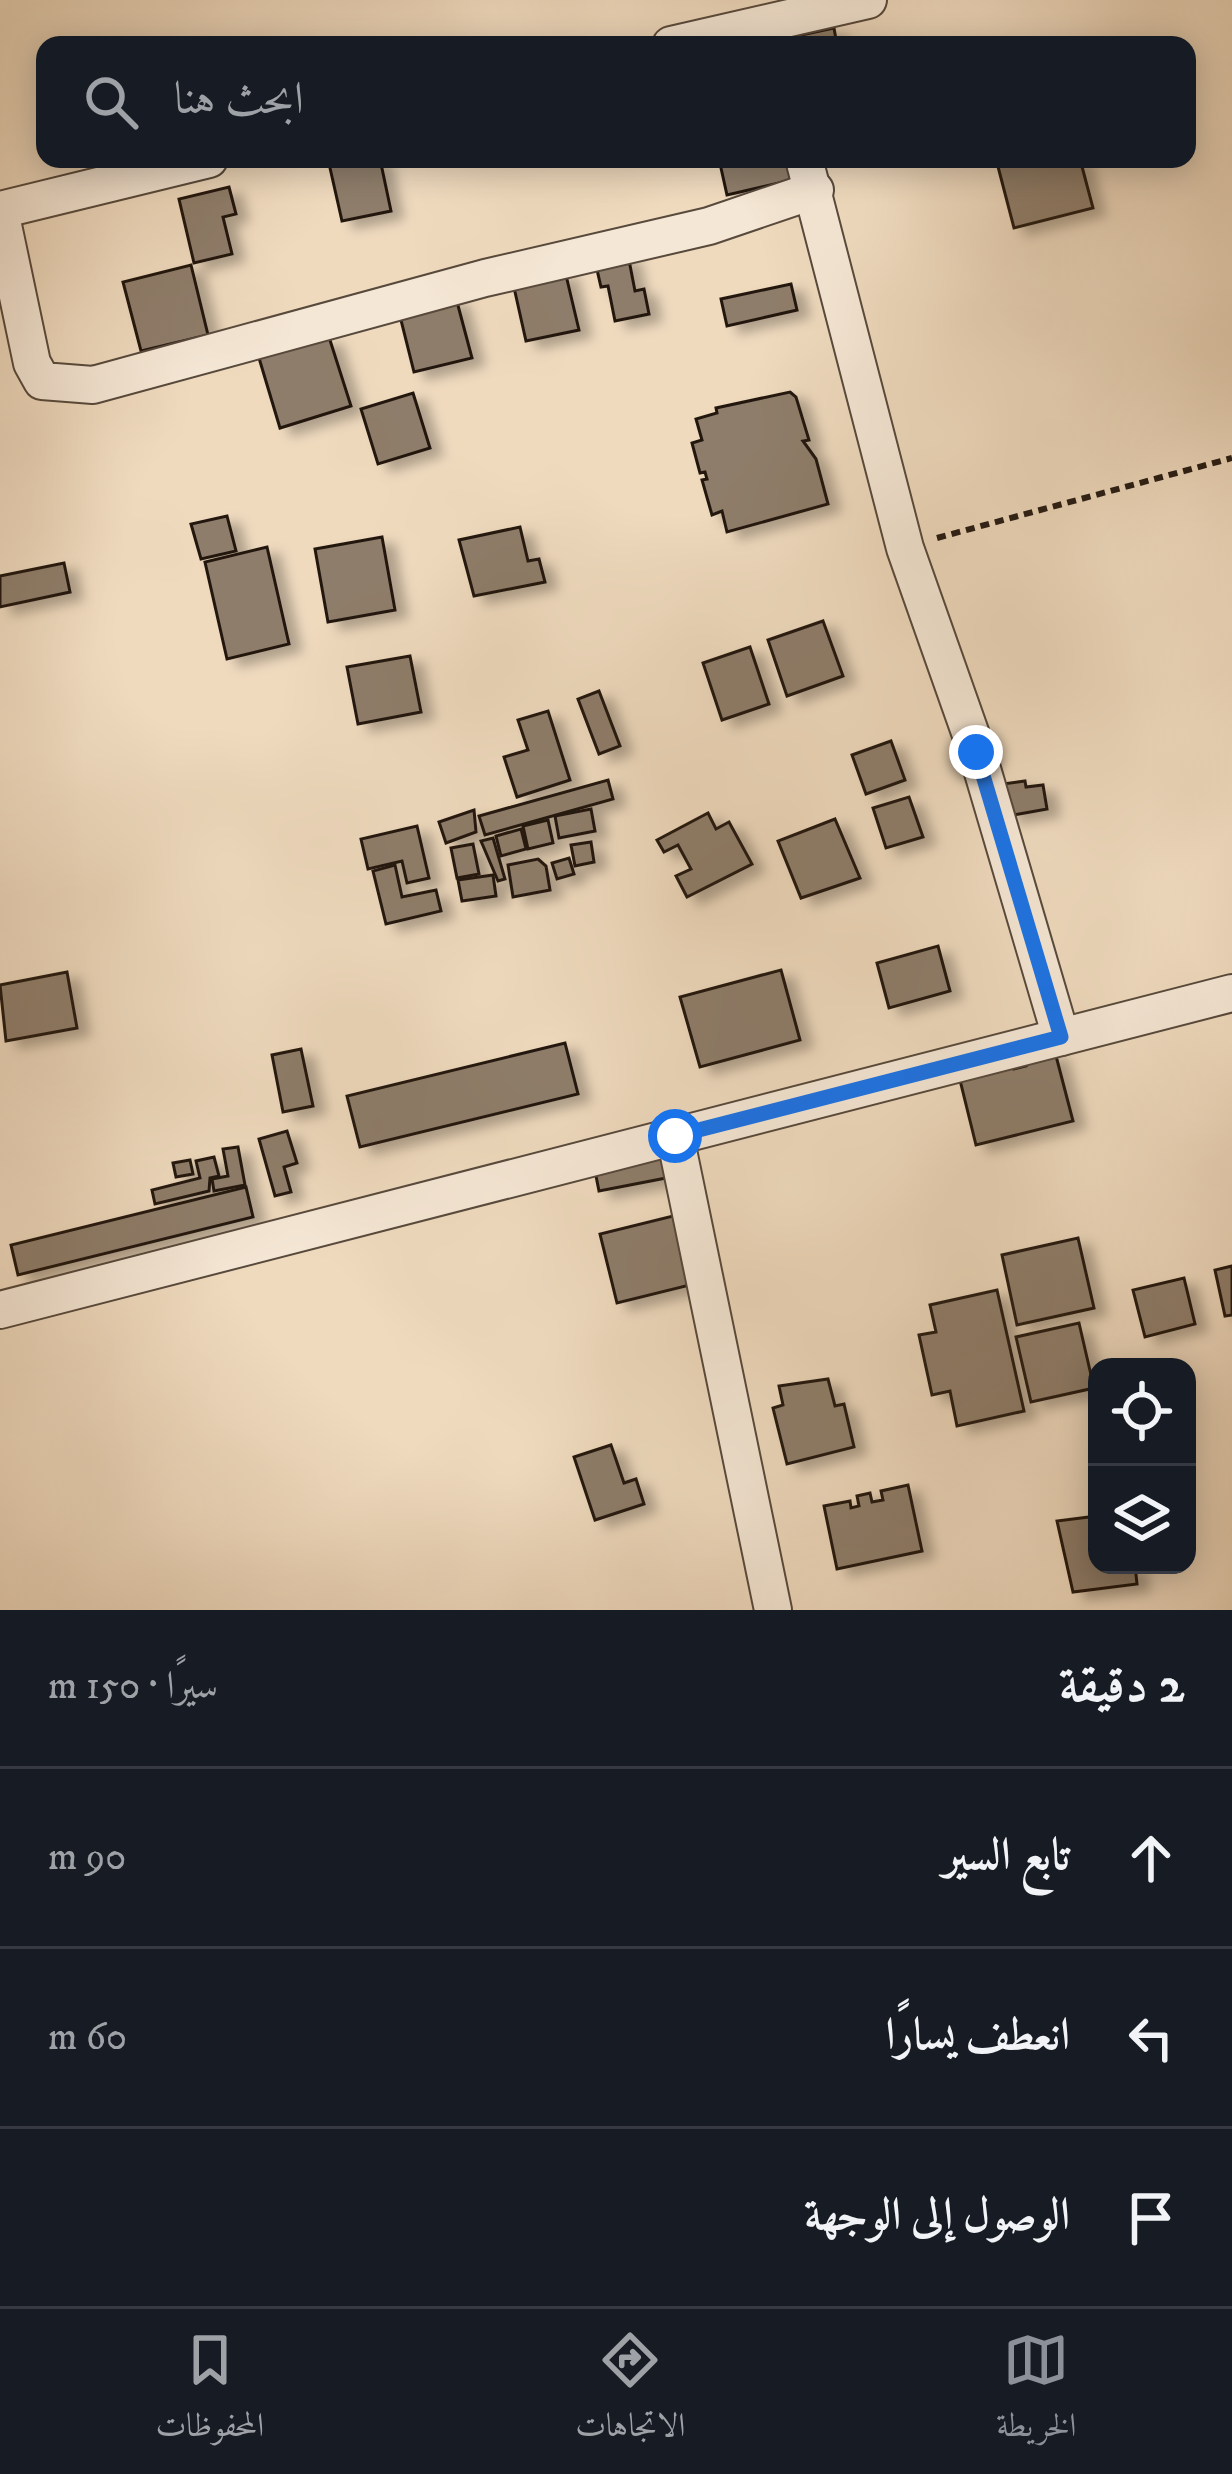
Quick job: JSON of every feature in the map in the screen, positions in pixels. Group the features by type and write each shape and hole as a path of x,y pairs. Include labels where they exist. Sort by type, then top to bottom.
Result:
{"street":[{"path":"707,36 868,0"},
{"path":"173,168 0,211 32,363 42,381 93,386 485,278 709,226 809,174 905,548 976,752 1061,1037"},
{"path":"0,1310 1232,993"},
{"path":"675,1136 773,1610"}],"path":[{"path":"905,548 1232,458"}],"building":[{"path":"834,28 835,36 797,36"},
{"path":"330,168 382,168 391,211 342,221"},
{"path":"721,168 789,168 792,180 727,195"},
{"path":"998,168 1082,168 1093,208 1014,228"},
{"path":"229,187 236,214 223,217 232,254 194,263 179,199"},
{"path":"628,255 635,291 644,289 649,314 615,321 608,286 601,287 595,261"},
{"path":"191,265 208,335 141,351 123,282"},
{"path":"565,271 579,330 526,341 513,283"},
{"path":"791,284 797,310 727,326 721,299"},
{"path":"456,298 472,358 414,372 399,312"},
{"path":"329,337 351,406 280,428 259,358"},
{"path":"790,392 796,397 809,440 803,441 816,459 828,504 727,532 722,511 712,515 702,480 707,479 705,472 700,473 692,443 702,440 696,419 717,413 716,408"},
{"path":"413,393 430,448 378,464 361,409"},
{"path":"227,516 236,551 201,559 191,524"},
{"path":"520,527 528,561 539,559 545,582 474,596 459,540"},
{"path":"382,537 395,610 328,622 315,549"},
{"path":"267,547 289,644 227,659 205,562"},
{"path":"64,563 70,592 0,607 0,576"},
{"path":"823,621 843,676 787,696 768,640"},
{"path":"750,647 769,704 722,720 703,663"},
{"path":"410,656 421,712 358,724 347,667"},
{"path":"599,691 620,746 599,754 578,699"},
{"path":"548,711 570,780 517,797 504,757 528,750 518,720"},
{"path":"891,741 905,780 866,794 852,755"},
{"path":"608,780 613,799 485,835 479,816"},
{"path":"1025,781 1026,787 1043,785 1047,809 1008,816 1003,784"},
{"path":"909,797 923,837 886,848 873,808"},
{"path":"591,809 595,831 559,838 555,816"},
{"path":"474,810 476,832 446,843 439,822"},
{"path":"708,813 716,829 729,822 752,864 687,897 676,876 691,869 678,845 664,852 657,840"},
{"path":"835,819 860,878 801,898 778,841"},
{"path":"548,820 553,843 528,849 523,826"},
{"path":"417,826 429,878 407,883 402,861 368,869 361,839"},
{"path":"521,829 526,849 501,856 496,836"},
{"path":"493,838 505,879 498,881 481,841"},
{"path":"591,842 594,862 575,866 571,845"},
{"path":"473,844 479,874 457,878 451,848"},
{"path":"569,858 574,874 557,879 552,863"},
{"path":"538,859 546,866 550,890 513,897 508,865"},
{"path":"395,865 402,897 436,890 441,911 386,924 373,871"},
{"path":"493,875 496,896 462,901 458,880"},
{"path":"938,946 950,991 889,1008 877,963"},
{"path":"781,970 800,1040 700,1067 680,997"},
{"path":"67,972 77,1028 6,1041 0,985"},
{"path":"565,1043 578,1094 360,1147 347,1096"},
{"path":"301,1049 313,1106 283,1112 272,1055"},
{"path":"1055,1052 1073,1121 976,1145 959,1076 997,1072 995,1063 1012,1059 1014,1069 1026,1066 1024,1059"},
{"path":"287,1131 297,1163 284,1167 291,1192 275,1196 259,1139"},
{"path":"659,1143 666,1178 599,1191 592,1156"},
{"path":"238,1147 245,1185 214,1191 212,1179 228,1176 223,1149"},
{"path":"214,1157 219,1176 210,1178 209,1191 155,1204 152,1190 200,1178 196,1161"},
{"path":"190,1160 193,1174 176,1177 173,1163"},
{"path":"246,1187 253,1217 18,1275 11,1245"},
{"path":"673,1216 690,1285 617,1303 600,1234"},
{"path":"1078,1238 1094,1308 1017,1325 1002,1255"},
{"path":"1232,1266 1232,1315 1225,1316 1215,1270"},
{"path":"1184,1278 1195,1324 1145,1337 1133,1290"},
{"path":"997,1290 1024,1411 957,1426 950,1391 932,1395 919,1335 936,1332 930,1305"},
{"path":"1079,1323 1088,1362 1088,1389 1031,1402 1016,1337"},
{"path":"828,1379 835,1406 844,1404 854,1447 787,1464 773,1408 783,1405 779,1386"},
{"path":"611,1445 624,1483 636,1479 644,1504 595,1520 574,1457"},
{"path":"908,1485 922,1551 837,1569 824,1506 850,1501 851,1508 859,1506 857,1496 870,1493 872,1502 883,1500 881,1491"},
{"path":"1088,1517 1088,1574 1136,1574 1137,1584 1073,1592 1057,1521"}],"route":[{"path":"675,1136 1061,1037 976,752"}]}
